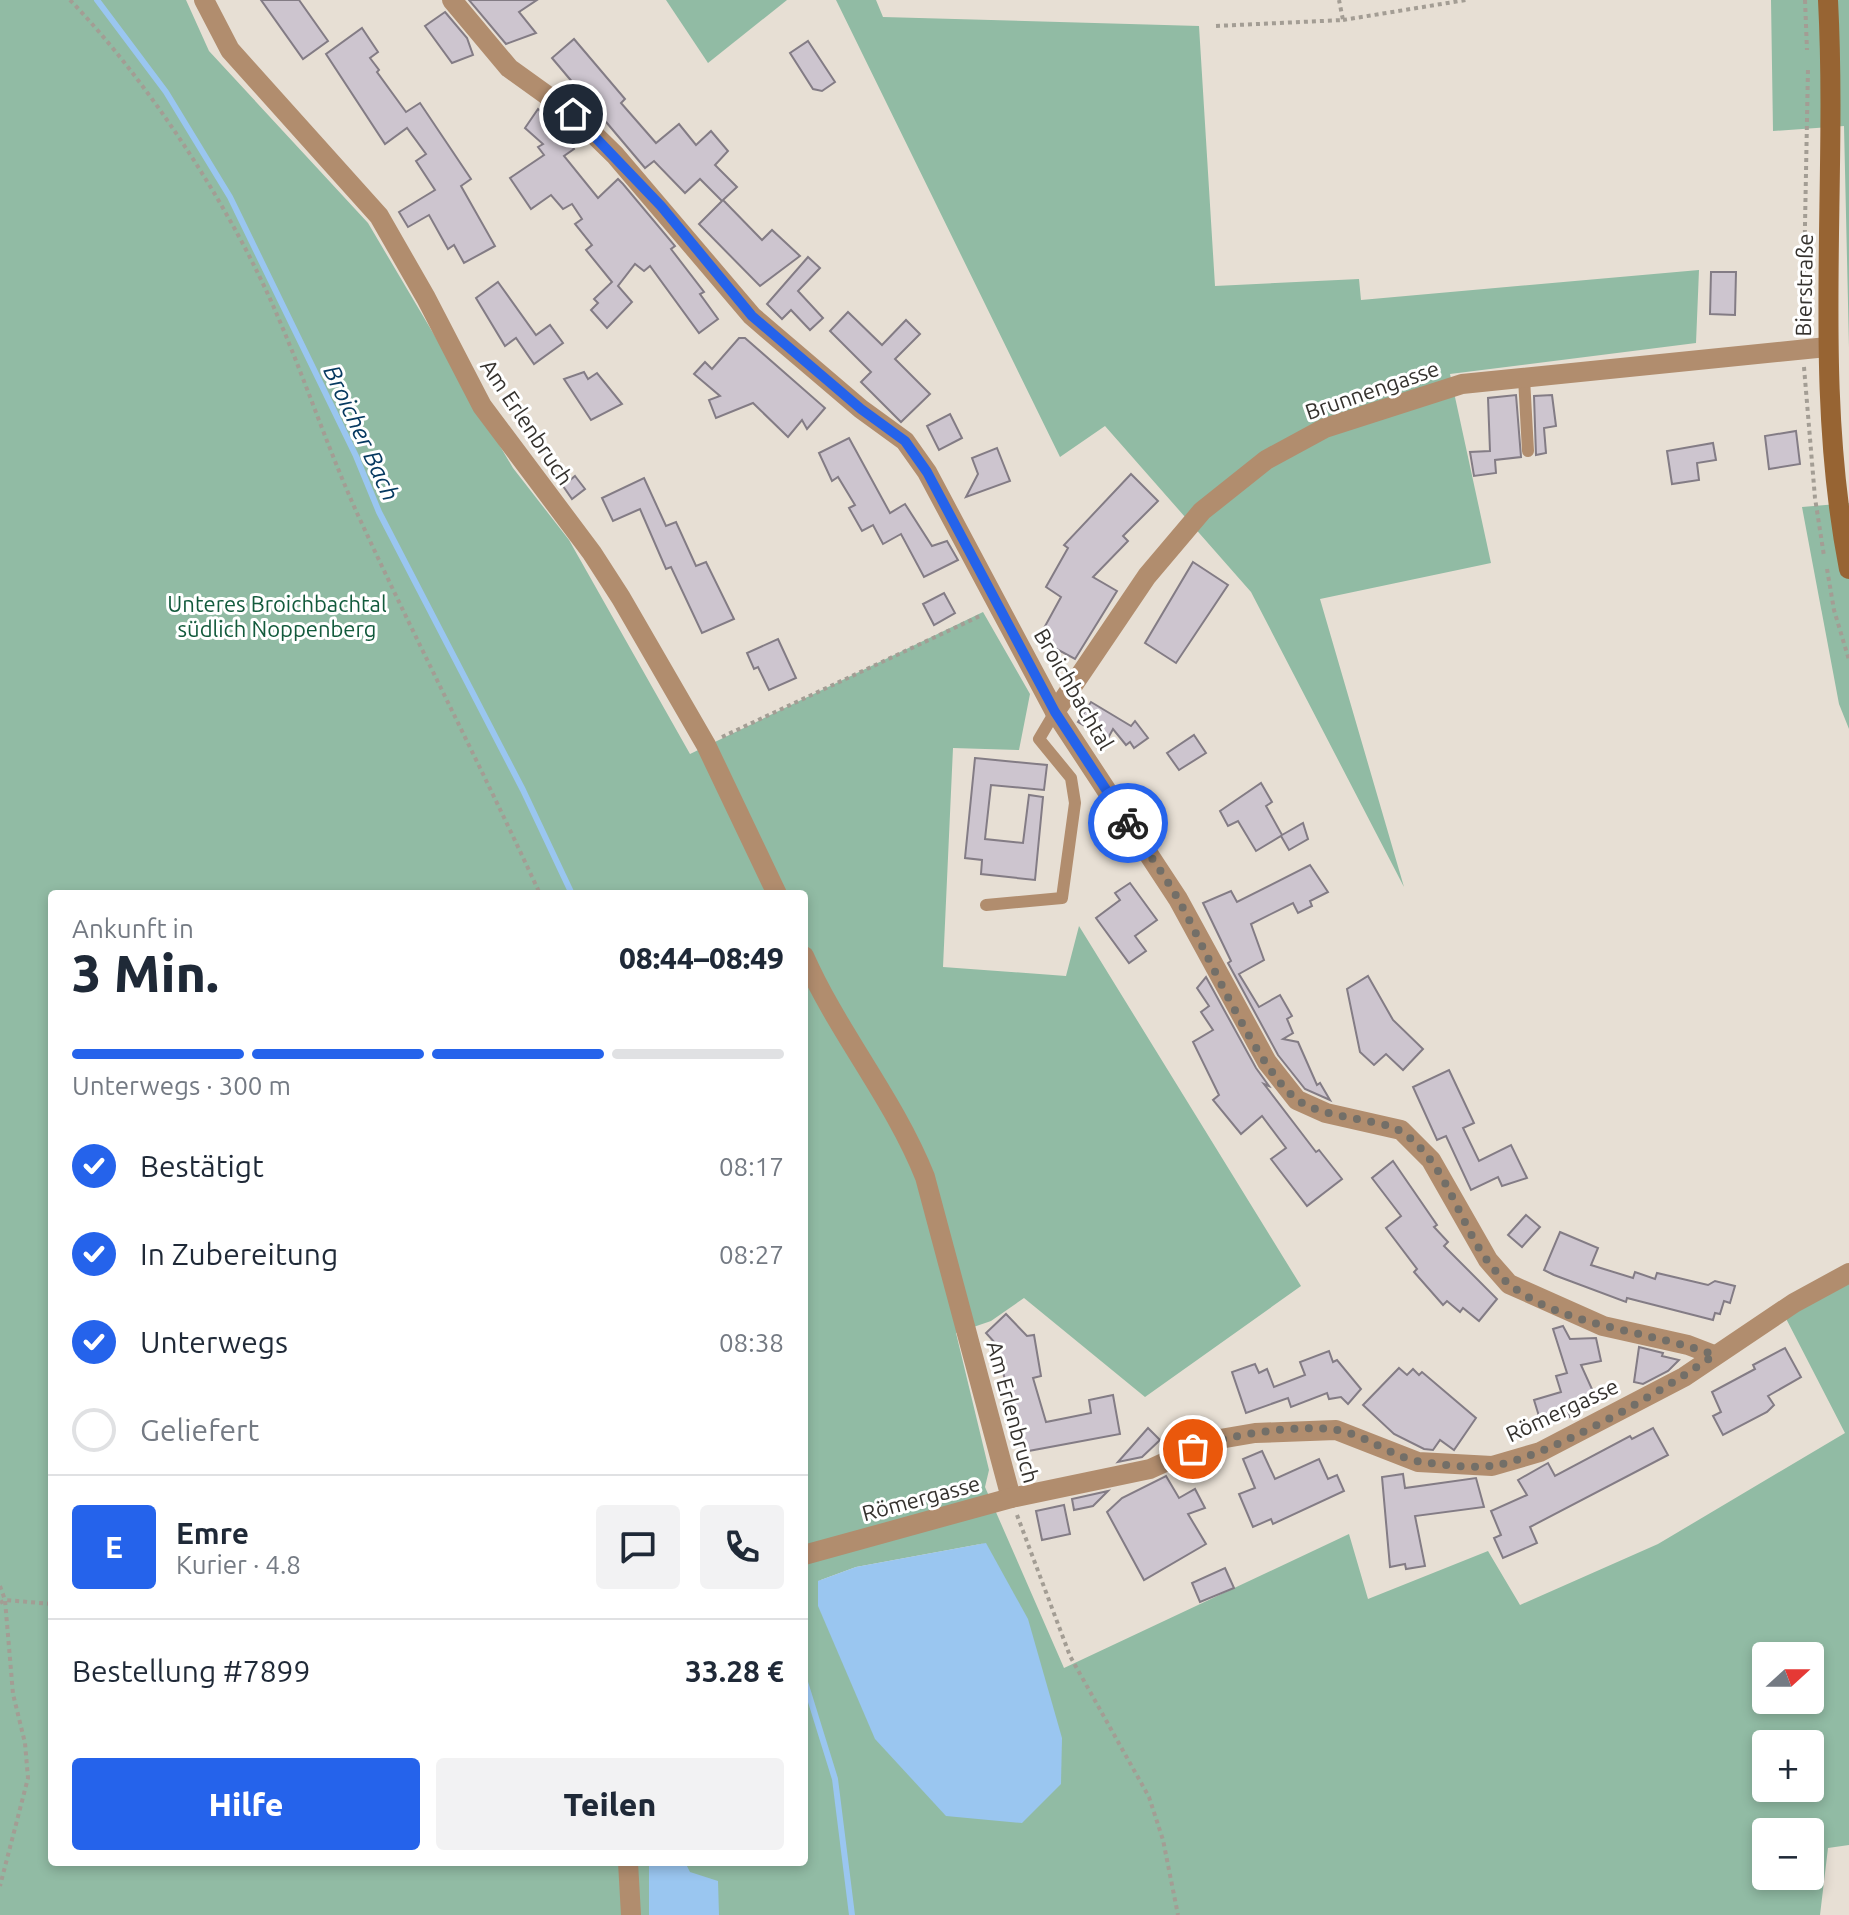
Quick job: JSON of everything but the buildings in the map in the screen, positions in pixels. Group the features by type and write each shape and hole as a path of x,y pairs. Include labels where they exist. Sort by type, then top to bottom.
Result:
{"main road":[{"name":"Bierstraße","path":"1828,0 1831,68 1827,347 1829,430 1849,569"}],"street":[{"name":"Am Erlenbruch","path":"204,0 230,50 379,216 482,406 592,553 706,745 775,890"},
{"name":"Broichbachtal","path":"452,0 509,68 573,114 615,155 752,316 861,409 905,441 927,472 1055,712 1178,899 1267,1062 1297,1100 1326,1113 1401,1130 1431,1160 1488,1260 1509,1284 1603,1326 1688,1345 1714,1355"},
{"name":"Brunnengasse","path":"1055,712 1147,576 1202,511 1266,460 1325,428 1462,384 1827,347"},
{"name":"Am Erlenbruch","path":"808,963 858,1055 909,1137 925,1177 1011,1498"},
{"name":"Römergasse","path":"808,1554 1011,1498 1150,1469 1214,1440 1255,1433 1336,1430 1418,1462 1492,1466 1540,1452 1684,1377 1794,1303 1849,1273"},
{"path":"628,1866 631,1915"}],"lane":[{"path":"1524,378 1528,451"},
{"path":"986,905 1062,898 1075,803 1071,778 1039,739 1055,712"}],"path":[{"path":"70,0 95,25 161,114 245,253 278,316 314,416 358,515 538,890"},
{"path":"1339,0 1343,20"},
{"path":"1216,26 1343,20 1466,0"},
{"path":"706,745 1000,607"},
{"name":"Am Erlenbruch","path":"1011,1498 1070,1656 1149,1797 1178,1915"},
{"path":"0,1586 13,1694 25,1743 28,1778 0,1886"},
{"path":"2,1602 48,1604"}],"green space":[{"name":"Unteres Broichbachtal südlich Noppenberg","path":"0,0 186,0 209,51 368,223 513,468 569,540 690,754 983,612 1030,694 1019,750 953,748 943,967 1066,976 1079,926 1301,1286 1145,1397 1024,1298 991,1321 956,1333 989,1470 985,1487 1064,1668 1349,1534 1368,1599 1488,1551 1520,1605 1658,1544 1845,1433 1778,1303 1849,1264 1849,1845 1828,1848 1824,1882 1824,1818 1752,1818 1752,1890 1823,1890 1820,1915 0,1915","holes":["986,1543 818,1581 856,1567"]},
{"path":"666,0 787,0 708,63"},
{"path":"836,0 876,0 883,17 1199,26 1215,286 1359,279 1361,300 1699,270 1696,343 1450,374 1491,563 1320,599 1404,887 1251,592 1105,426 1060,457"},
{"path":"1771,0 1849,0 1849,347 1844,126 1773,131"},
{"path":"1849,503 1849,729 1839,704 1802,507"}],"water":[{"path":"986,1543 1028,1619 1062,1738 1061,1784 1022,1823 946,1816 875,1739 818,1606 818,1581 856,1567"},
{"path":"649,1866 687,1866 690,1872 718,1881 719,1915 649,1915"}],"waterway":[{"name":"Broicher Bach","path":"97,0 166,92 230,197 356,456 379,512 523,790 570,890"},
{"name":"Broicher Bach","path":"808,1692 835,1779 852,1915"}],"way so far":[{"path":"1128,823 1178,899 1205,954 1267,1062 1297,1100 1326,1113 1401,1130 1431,1160 1488,1260 1509,1284 1544,1303 1603,1326 1688,1345 1714,1355 1684,1377 1540,1452 1492,1466 1418,1462 1379,1444 1336,1430 1255,1433 1214,1440 1193,1449"}],"route":[{"path":"573,114 661,206 752,316 861,409 905,441 927,472 1055,712 1128,823"}]}
